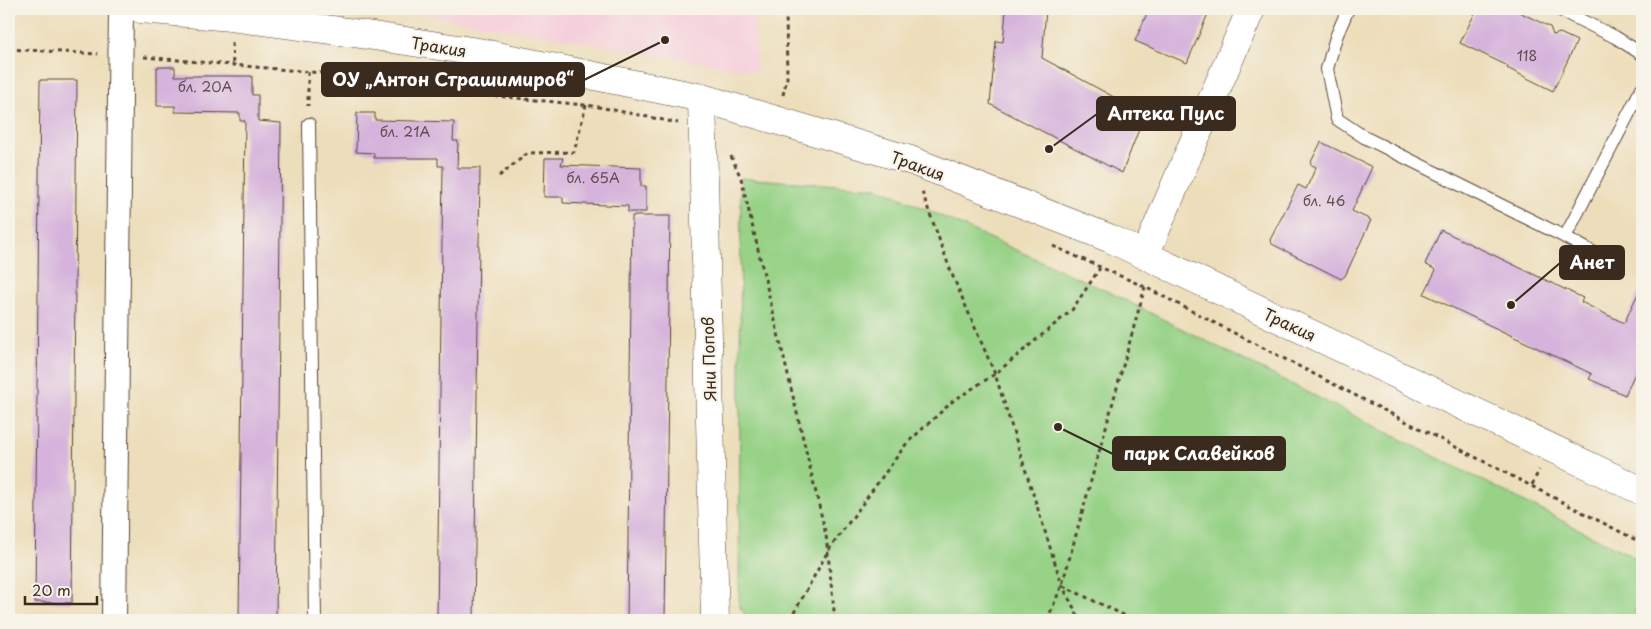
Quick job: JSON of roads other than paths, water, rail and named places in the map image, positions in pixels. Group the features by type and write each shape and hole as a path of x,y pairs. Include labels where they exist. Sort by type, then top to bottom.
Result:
{"main road":[{"name":"Тракия","path":"141,9 240,18 469,50 702,98 910,160 1109,238 1642,491"},
{"path":"1145,255 1251,9"},
{"name":"Яни Попов","path":"702,98 715,620"}],"street":[{"path":"114,620 121,9"}],"lane":[{"path":"1348,9 1336,37 1327,69 1337,119 1364,137 1565,237 1614,264"},
{"path":"1558,9 1615,37 1642,54"},
{"path":"1565,237 1642,88"},
{"path":"309,124 315,620"}],"place":[{"name":"ОУ „Антон Страшимиров“","path":"665,40"},
{"name":"Аптека Пулс","path":"1049,149"},
{"name":"Анет","path":"1511,305"},
{"name":"парк Славейков","path":"1058,427"}]}
